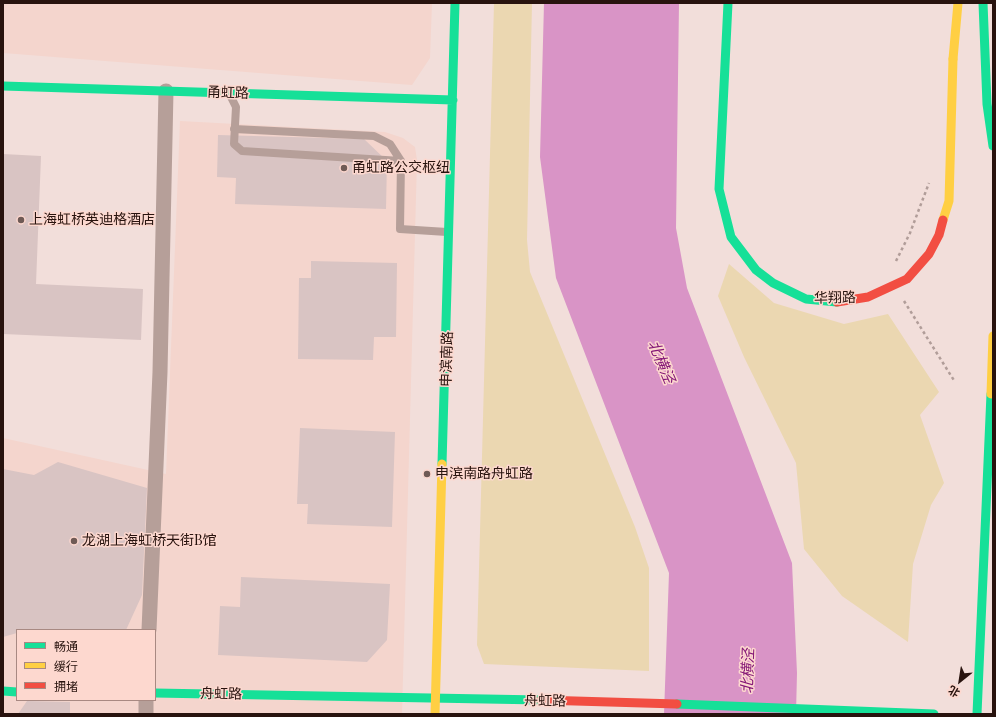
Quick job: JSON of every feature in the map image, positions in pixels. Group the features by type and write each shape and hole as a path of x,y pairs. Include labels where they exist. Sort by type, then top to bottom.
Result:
{"main road":[{"name":"申滨南路","path":"435,714 450,232 455,3"},
{"name":"华翔路","path":"728,3 720,189 724,214 731,236 756,270 773,283 806,299 828,302 847,301 868,297 888,289 907,278 929,254 939,235 948,201 953,59 958,3"},
{"path":"983,3 987,104 993,146"},
{"name":"甬虹路","path":"3,86 453,100"},
{"path":"977,714 993,336"},
{"path":"3,691 16,692"},
{"name":"舟虹路","path":"156,693 652,703 934,714"}],"street":[{"path":"148,629 160,372 166,91"},
{"path":"146,701 146,714"}],"lane":[{"path":"229,93 236,107 234,144 242,151 401,161"},
{"path":"234,128 374,136 390,144 401,161 400,229 450,232"}],"path":[{"path":"895,262 910,233 932,176"},
{"path":"902,296 955,382"}],"shaded area":[{"path":"3,3 432,3 430,58 412,85 3,53"},
{"path":"494,3 532,3 527,240 530,272 635,527 649,568 649,671 484,664 477,645"},
{"path":"180,121 385,132 403,138 415,147 417,160 402,714 3,714 3,438 166,474"},
{"path":"729,264 774,303 844,324 888,314 939,392 920,415 944,483 931,505 913,564 908,642 842,596 804,549 796,463 744,357 718,296"}],"water":[{"name":"北横泾","path":"544,3 679,3 676,228 687,288 792,563 797,673 796,714 664,714 669,573 556,278 540,157"}],"building":[{"path":"218,135 364,139 387,161 386,209 235,204 236,178 217,177"},
{"name":"上海虹桥英迪格酒店","path":"3,154 41,156 36,284 143,289 141,340 3,334"},
{"path":"311,261 397,263 396,337 374,337 373,360 298,359 299,278 311,278"},
{"path":"300,428 395,432 392,527 307,524 308,504 297,504"},
{"name":"龙湖上海虹桥天街B馆","path":"58,462 147,488 142,595 126,629 16,629 16,633 3,637 3,469 34,475"},
{"path":"241,577 390,584 387,640 367,662 218,655 220,606 240,607"},
{"path":"27,701 70,702 70,714 18,714"}],"traffic: fast":[{"path":"442,464 455,3"},
{"path":"728,3 719,189 731,237 756,270 773,283 806,299 837,302"},
{"path":"983,3 987,104 993,146"},
{"path":"3,86 453,100"},
{"path":"977,714 991,394"},
{"path":"3,691 16,692"},
{"path":"156,693 541,700"},
{"path":"677,704 934,714"}],"traffic: slow":[{"path":"953,59 958,3"},
{"path":"943,220 949,201 953,59"},
{"path":"991,394 993,336"},
{"path":"435,714 442,464"}],"traffic: jam":[{"path":"837,302 868,297 907,279 929,254 939,235 943,220"},
{"path":"541,700 677,704"}],"place":[{"name":"甬虹路公交枢纽","path":"344,168"},
{"name":"上海虹桥英迪格酒店","path":"21,220"},
{"name":"申滨南路舟虹路","path":"427,474"},
{"name":"龙湖上海虹桥天街B馆","path":"74,541"}]}
